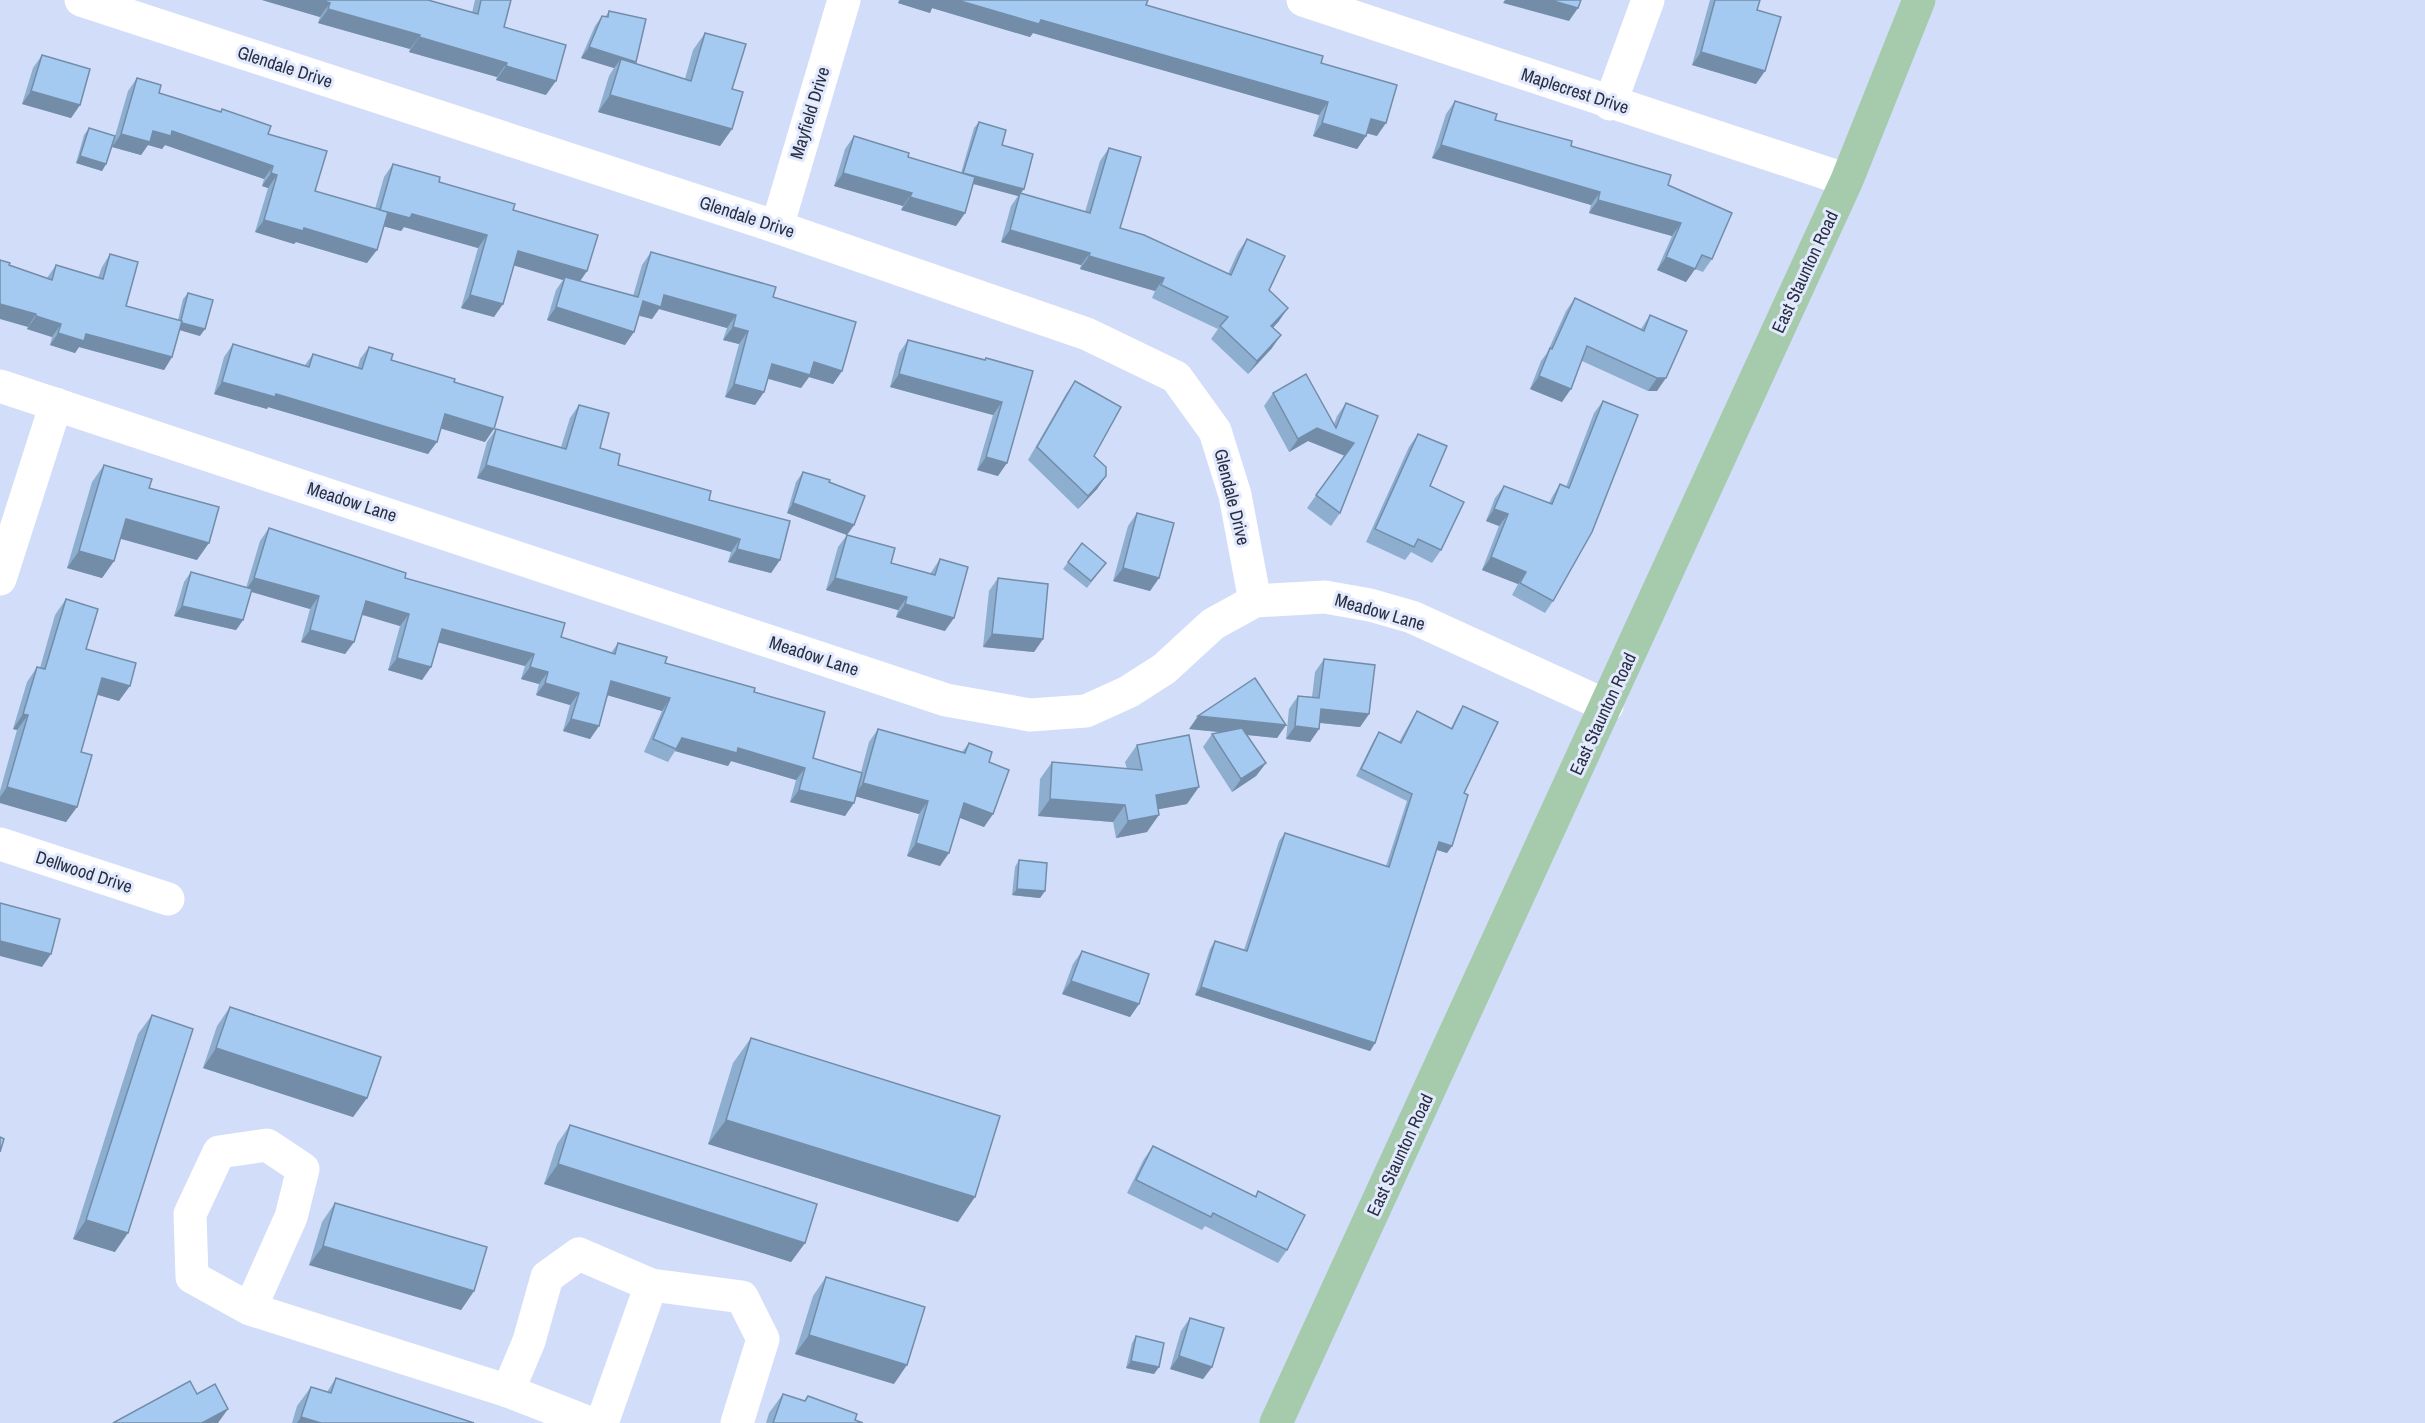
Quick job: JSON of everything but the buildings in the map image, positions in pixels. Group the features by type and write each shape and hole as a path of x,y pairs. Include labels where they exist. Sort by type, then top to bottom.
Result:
{"main road":[{"name":"East Staunton Road","path":"1276,1423 1847,180 1919,0"}],"street":[{"name":"Glendale Drive","path":"81,0 777,227 1087,334 1176,377 1215,431 1235,495 1255,601"},
{"name":"Mayfield Drive","path":"777,227 844,0"},
{"name":"Maplecrest Drive","path":"1304,0 1611,104 1847,180"},
{"path":"1611,104 1648,0"},
{"name":"Meadow Lane","path":"0,386 946,700 1030,715 1086,711 1128,692 1164,669 1213,624 1255,601 1325,597 1370,605 1412,617 1606,706"},
{"path":"0,579 56,404"},
{"name":"Dellwood Drive","path":"0,844 168,899"},
{"path":"250,1309 291,1217 303,1169 267,1145 219,1152 190,1214 192,1277 250,1309 508,1391 590,1423"},
{"path":"508,1391 529,1341 547,1276 579,1254 651,1285 742,1297 762,1339 737,1423"},
{"path":"602,1423 651,1285"}]}
